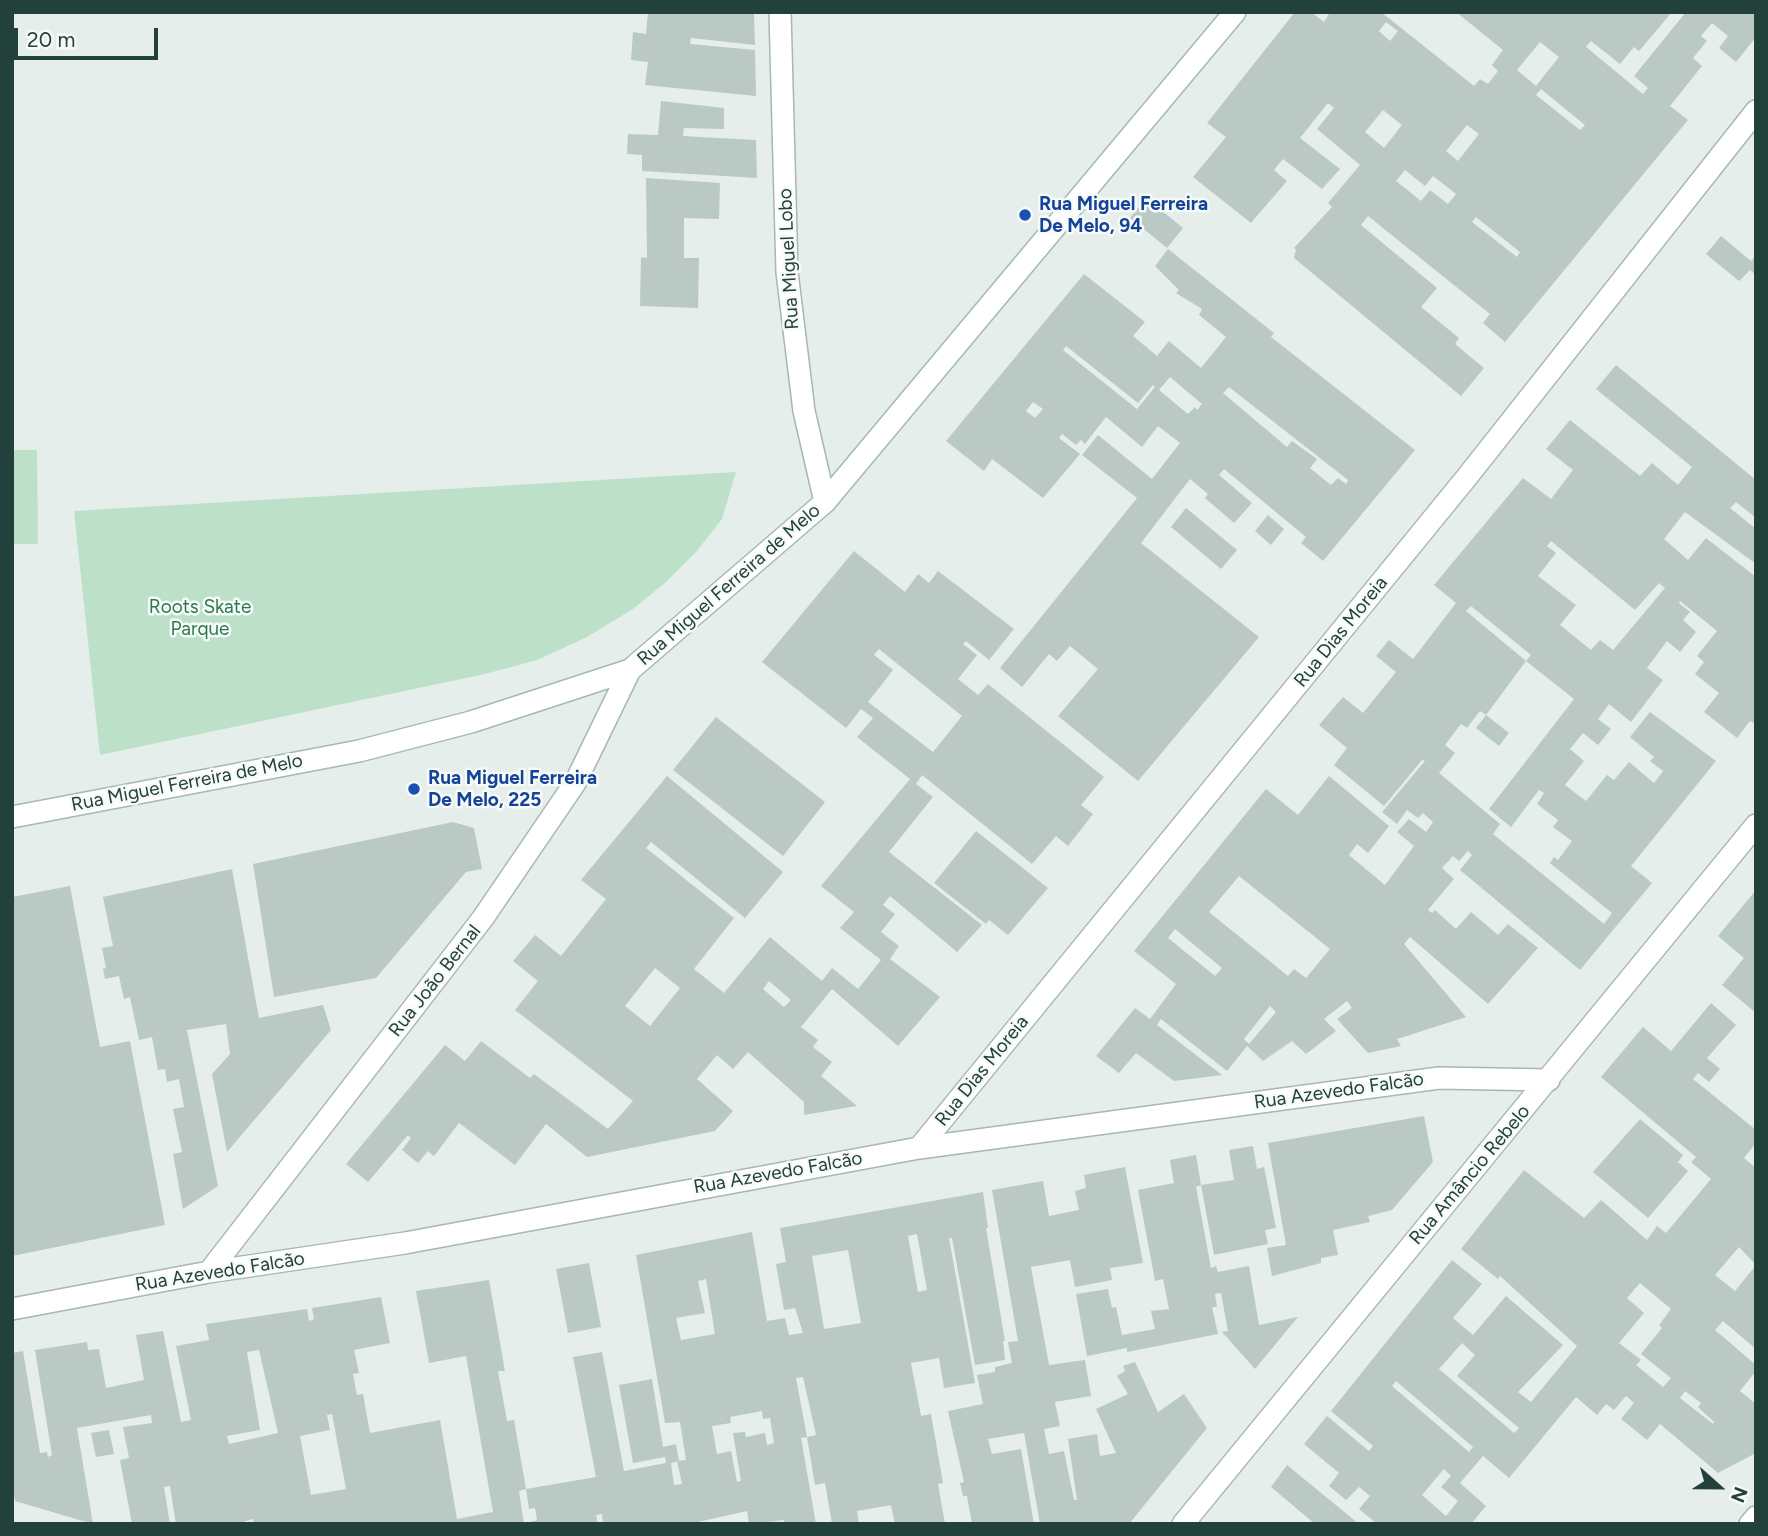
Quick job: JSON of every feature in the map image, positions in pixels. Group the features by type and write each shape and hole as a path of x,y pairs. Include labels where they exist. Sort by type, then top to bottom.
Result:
{"street":[{"name":"Rua Miguel Lobo","path":"780,12 787,272 804,411 825,502"},
{"name":"Rua Miguel Ferreira de Melo","path":"12,817 359,751 484,718 630,670 825,502 1235,12"},
{"name":"Rua Dias Moreia","path":"919,1148 1458,488 1756,111"},
{"name":"Rua João Bernal","path":"209,1272 483,918 575,783 630,670"},
{"name":"Rua Amâncio Rebelo","path":"1183,1524 1756,825"},
{"name":"Rua Azevedo Falcão","path":"12,1309 209,1272 405,1243 919,1148 1439,1078 1549,1080"},
{"path":"1750,1524 1756,1517"}],"green space":[{"path":"12,450 37,450 38,544 12,544"},
{"name":"Roots Skate Parque","path":"736,472 722,519 696,552 666,582 633,609 587,637 537,660 485,674 100,755 74,511"}],"building":[{"path":"648,12 754,14 755,45 691,38 690,44 755,50 756,96 645,85 648,62 631,60 633,32 646,34"},
{"path":"1295,12 1311,12 1324,22 1329,14 1327,12 1381,12 1474,86 1480,79 1488,84 1498,71 1492,65 1503,50 1456,12 1672,12 1639,51 1634,47 1620,64 1591,41 1586,47 1643,94 1648,88 1634,76 1686,12 1756,12 1756,37 1736,62 1719,48 1728,36 1712,23 1701,36 1707,41 1693,58 1702,66 1670,106 1688,120 1505,342 1483,323 1490,314 1368,216 1361,225 1437,288 1421,307 1459,338 1455,344 1484,368 1461,396 1294,258 1294,248 1332,207 1328,203 1360,165 1317,129 1334,108 1328,103 1300,138 1340,169 1322,189 1283,159 1274,170 1287,181 1251,223 1193,177 1226,137 1207,123","holes":["1386,22 1398,31 1390,41 1379,31","1540,42 1559,57 1536,86 1517,70","1541,89 1585,125 1580,130 1536,95","1383,110 1402,125 1384,148 1365,132","1467,125 1479,134 1458,161 1446,151","1405,170 1425,186 1433,176 1456,194 1448,204 1430,190 1421,201 1396,181","1476,217 1520,252 1517,257 1472,222"]},
{"path":"661,101 724,108 724,129 684,128 683,136 756,140 757,178 642,171 642,155 627,154 628,134 658,135"},
{"path":"646,178 720,183 719,219 684,218 684,258 699,258 698,308 640,306 641,257 647,258"},
{"path":"1146,198 1183,228 1167,248 1130,218"},
{"path":"1721,236 1751,261 1756,255 1756,275 1750,270 1739,281 1706,254"},
{"path":"1168,249 1274,333 1271,337 1415,450 1323,561 1301,543 1306,537 1224,469 1219,475 1252,503 1234,523 1205,498 1208,494 1190,479 1141,543 1259,637 1138,781 1058,716 1098,669 1070,646 1057,661 1049,654 1022,687 1000,668 1137,498 1082,455 1098,435 1152,479 1180,443 1158,426 1142,447 1106,417 1085,444 1081,440 1076,445 1062,434 1059,438 1080,454 1043,498 992,459 984,471 946,441 1084,274 1145,322 1133,336 1157,356 1169,341 1201,368 1226,337 1199,315 1202,309 1176,293 1179,290 1155,266","holes":["1066,346 1138,403 1153,385 1155,387 1137,409 1063,350","1170,377 1202,404 1188,414 1159,390","1229,387 1348,480 1346,484 1338,478 1331,485 1310,468 1317,459 1292,441 1287,447 1223,393","1033,402 1043,409 1035,418 1026,411"]},
{"path":"1616,365 1756,480 1756,518 1736,502 1730,508 1756,529 1756,564 1685,512 1664,539 1688,560 1706,538 1756,577 1756,724 1750,721 1737,738 1704,712 1719,693 1695,674 1704,662 1697,656 1717,631 1680,601 1690,612 1683,620 1696,632 1680,652 1667,641 1647,668 1663,680 1631,722 1609,704 1598,719 1611,729 1598,745 1583,733 1570,749 1584,761 1565,785 1586,801 1607,775 1614,780 1629,762 1654,783 1663,771 1650,761 1654,757 1630,737 1650,712 1716,761 1631,866 1652,883 1580,970 1460,870 1472,855 1468,851 1459,861 1453,856 1442,868 1454,879 1428,910 1432,913 1435,910 1456,929 1471,912 1498,935 1508,924 1538,948 1488,1004 1410,937 1404,944 1466,1017 1397,1039 1401,1046 1368,1053 1337,1019 1352,1008 1347,1001 1324,1019 1336,1031 1306,1054 1292,1041 1263,1061 1247,1046 1227,1071 1161,1019 1157,1025 1222,1075 1174,1081 1136,1053 1119,1073 1096,1056 1135,1008 1150,1019 1176,984 1134,951 1266,789 1298,815 1329,776 1389,826 1368,853 1357,844 1349,855 1385,885 1414,846 1397,832 1409,819 1426,832 1433,822 1423,813 1418,818 1407,810 1397,824 1382,812 1425,761 1422,760 1384,806 1334,765 1347,748 1319,725 1343,697 1363,713 1396,672 1376,656 1389,640 1413,659 1456,603 1434,585 1523,478 1551,499 1573,470 1546,449 1570,420 1640,476 1652,463 1678,485 1692,467 1596,389","holes":["1551,541 1635,610 1659,583 1665,588 1613,650 1600,640 1591,650 1560,625 1576,605 1538,576 1556,553 1547,546","1471,606 1531,655 1526,661 1466,611","1526,661 1574,699 1489,809 1511,827 1539,790 1544,793 1537,804 1558,820 1553,827 1572,841 1558,860 1554,857 1550,863 1612,913 1604,924 1493,834 1500,824 1439,773 1455,753 1445,745 1461,724 1467,728 1480,711 1486,715","1239,876 1330,949 1306,978 1294,969 1288,976 1209,912","1175,929 1222,968 1215,976 1168,938","1270,1006 1276,1012 1249,1044 1244,1039"]},
{"path":"1186,508 1237,550 1221,569 1171,527"},
{"path":"1268,515 1284,529 1271,545 1255,531"},
{"path":"854,551 905,592 918,574 929,583 938,571 1014,629 989,660 966,641 963,644 977,655 958,679 978,695 988,684 1104,777 1081,805 1093,814 1068,846 1056,836 1032,864 922,775 916,784 933,797 889,852 982,925 957,952 890,896 883,905 895,914 881,932 899,946 890,959 940,997 898,1046 832,989 801,1027 818,1040 813,1047 832,1062 821,1076 857,1106 804,1115 804,1102 748,1052 733,1069 717,1055 697,1079 733,1111 715,1131 587,1157 546,1124 515,1165 459,1123 434,1156 428,1151 418,1163 402,1150 411,1138 408,1135 368,1182 346,1164 445,1045 465,1061 481,1041 530,1078 534,1074 608,1129 633,1101 515,1010 538,981 513,961 535,935 561,956 606,899 581,880 667,776 783,872 745,918 651,842 646,848 734,918 694,969 724,993 770,937 822,981 832,968 858,989 881,960 840,928 854,912 821,886 910,779 857,737 873,718 861,709 846,728 762,662","holes":["879,649 962,716 933,752 868,702 893,670 874,655","655,968 680,988 650,1026 625,1006","769,981 791,1000 784,1007 763,989"]},
{"path":"1486,715 1509,733 1499,746 1476,728"},
{"path":"716,717 825,802 783,856 673,770"},
{"path":"453,822 474,828 482,869 466,872 376,978 274,997 253,864"},
{"path":"976,831 1048,888 1008,935 989,920 986,924 934,883"},
{"path":"232,869 259,1018 323,1005 331,1030 227,1152 212,1074 230,1054 226,1024 187,1030 218,1186 183,1209 173,1154 182,1152 173,1109 184,1107 179,1079 167,1082 165,1069 158,1070 152,1037 139,1040 130,997 124,999 119,976 105,979 102,948 113,946 103,897"},
{"path":"70,886 100,1047 130,1041 165,1225 12,1256 12,897"},
{"path":"1756,890 1756,1013 1722,985 1744,958 1718,936"},
{"path":"1711,1003 1736,1025 1707,1058 1720,1069 1709,1082 1698,1073 1693,1079 1756,1130 1756,1143 1744,1158 1756,1168 1756,1265 1756,1349 1723,1321 1715,1330 1756,1365 1756,1371 1740,1391 1756,1404 1756,1453 1718,1473 1660,1424 1647,1440 1621,1419 1634,1403 1626,1396 1614,1410 1606,1404 1597,1415 1576,1397 1509,1478 1483,1456 1460,1483 1486,1506 1471,1524 1377,1524 1359,1509 1370,1496 1359,1487 1346,1500 1329,1486 1339,1473 1304,1444 1327,1416 1369,1451 1373,1446 1331,1411 1452,1260 1482,1284 1453,1318 1473,1335 1506,1296 1563,1345 1518,1392 1531,1402 1577,1346 1500,1276 1498,1279 1461,1249 1524,1170 1584,1218 1601,1200 1647,1240 1657,1226 1666,1233 1711,1179 1691,1162 1696,1157 1601,1077 1643,1027 1671,1051","holes":["1739,1247 1756,1265 1735,1291 1715,1275","1640,1283 1671,1309 1659,1325 1662,1328 1641,1354 1671,1378 1663,1387 1636,1365 1641,1360 1619,1343 1644,1313 1627,1298","1462,1343 1475,1355 1457,1376 1519,1428 1514,1433 1439,1369","1396,1381 1473,1447 1469,1452 1392,1386","1685,1391 1701,1403 1698,1407 1713,1424 1680,1398","1444,1469 1451,1476 1441,1487 1458,1501 1446,1516 1422,1495"]},
{"path":"1424,1116 1433,1162 1392,1210 1368,1216 1370,1222 1333,1230 1338,1255 1321,1258 1321,1263 1272,1276 1267,1248 1286,1245 1268,1143"},
{"path":"1640,1119 1683,1155 1678,1162 1688,1171 1648,1218 1593,1172"},
{"path":"1253,1146 1257,1169 1264,1167 1276,1228 1265,1230 1268,1244 1214,1255 1201,1185 1234,1180 1229,1150"},
{"path":"1196,1155 1201,1185 1196,1187 1211,1268 1216,1266 1218,1272 1249,1266 1259,1325 1298,1317 1255,1369 1222,1332 1228,1331 1221,1293 1215,1294 1217,1307 1212,1307 1218,1334 1127,1352 1127,1348 1087,1356 1076,1294 1108,1289 1112,1308 1116,1307 1122,1335 1155,1329 1151,1311 1169,1309 1163,1279 1155,1281 1138,1190 1174,1183 1170,1160"},
{"path":"1125,1167 1143,1263 1110,1268 1112,1280 1075,1287 1070,1260 1031,1267 1049,1365 1085,1360 1091,1396 1055,1402 1060,1426 1044,1429 1049,1454 1064,1451 1074,1500 1077,1500 1068,1439 1097,1434 1100,1456 1116,1453 1096,1409 1128,1394 1117,1376 1125,1371 1123,1366 1135,1362 1158,1412 1184,1394 1207,1428 1129,1524 1040,1524 1024,1433 988,1439 992,1454 1021,1449 1034,1524 972,1524 967,1496 963,1496 960,1483 964,1482 948,1411 983,1404 977,1375 995,1372 995,1367 1012,1363 1008,1342 1018,1341 992,1190 1043,1181 1049,1216 1079,1210 1075,1191 1086,1188 1084,1175"},
{"path":"983,1192 986,1228 1005,1341 1005,1360 975,1365 952,1238 949,1238 975,1383 944,1388 939,1358 911,1363 921,1416 931,1414 943,1483 938,1484 945,1524 895,1524 891,1505 857,1511 859,1524 832,1524 825,1483 815,1485 807,1437 801,1438 816,1524 785,1524 784,1520 749,1524 747,1511 689,1524 603,1524 602,1514 596,1515 598,1524 524,1524 537,1520 535,1508 529,1509 526,1489 596,1477 573,1357 602,1352 624,1471 666,1463 665,1457 633,1463 619,1385 652,1379 663,1447 676,1444 679,1461 686,1460 680,1422 665,1423 636,1255 752,1232 767,1321 785,1318 789,1335 803,1333 795,1308 784,1310 776,1264 786,1262 780,1228","holes":["917,1234 927,1290 918,1292 908,1236","848,1250 861,1323 824,1329 812,1256","706,1279 715,1334 681,1340 676,1318 705,1313 698,1281","803,1377 816,1435 807,1437 796,1378","762,1411 763,1419 770,1418 774,1443 767,1445 765,1433 746,1437 745,1432 733,1433 741,1481 737,1482 731,1451 717,1454 712,1426 731,1423 730,1417","677,1461 682,1484 674,1485 671,1463"]},
{"path":"589,1263 601,1327 568,1333 556,1269"},
{"path":"489,1280 505,1371 498,1371 507,1421 514,1420 526,1489 519,1491 524,1524 254,1524 253,1519 236,1524 176,1524 170,1486 164,1487 170,1524 132,1524 120,1460 129,1458 123,1427 152,1423 151,1415 77,1428 93,1524 15,1501 12,1483 12,1353 23,1351 40,1453 47,1452 48,1457 52,1455 35,1350 87,1342 88,1350 99,1349 106,1388 144,1380 136,1335 163,1331 181,1422 191,1420 176,1346 209,1340 206,1324 307,1309 309,1321 314,1319 312,1308 381,1297 390,1343 354,1350 359,1373 353,1374 357,1395 363,1394 370,1433 440,1420 457,1519 493,1512 466,1356 429,1363 416,1291","holes":["259,1350 278,1433 229,1444 227,1436 260,1430 247,1352","332,1414 346,1489 311,1495 300,1436 330,1430 327,1415"]},
{"path":"109,1430 114,1454 96,1457 91,1433"},
{"path":"1287,1465 1359,1524 1315,1524 1271,1487"}],"place":[{"name":"Rua Miguel Ferreira De Melo, 94","path":"1025,215"},
{"name":"Rua Miguel Ferreira De Melo, 225","path":"414,789"}]}
